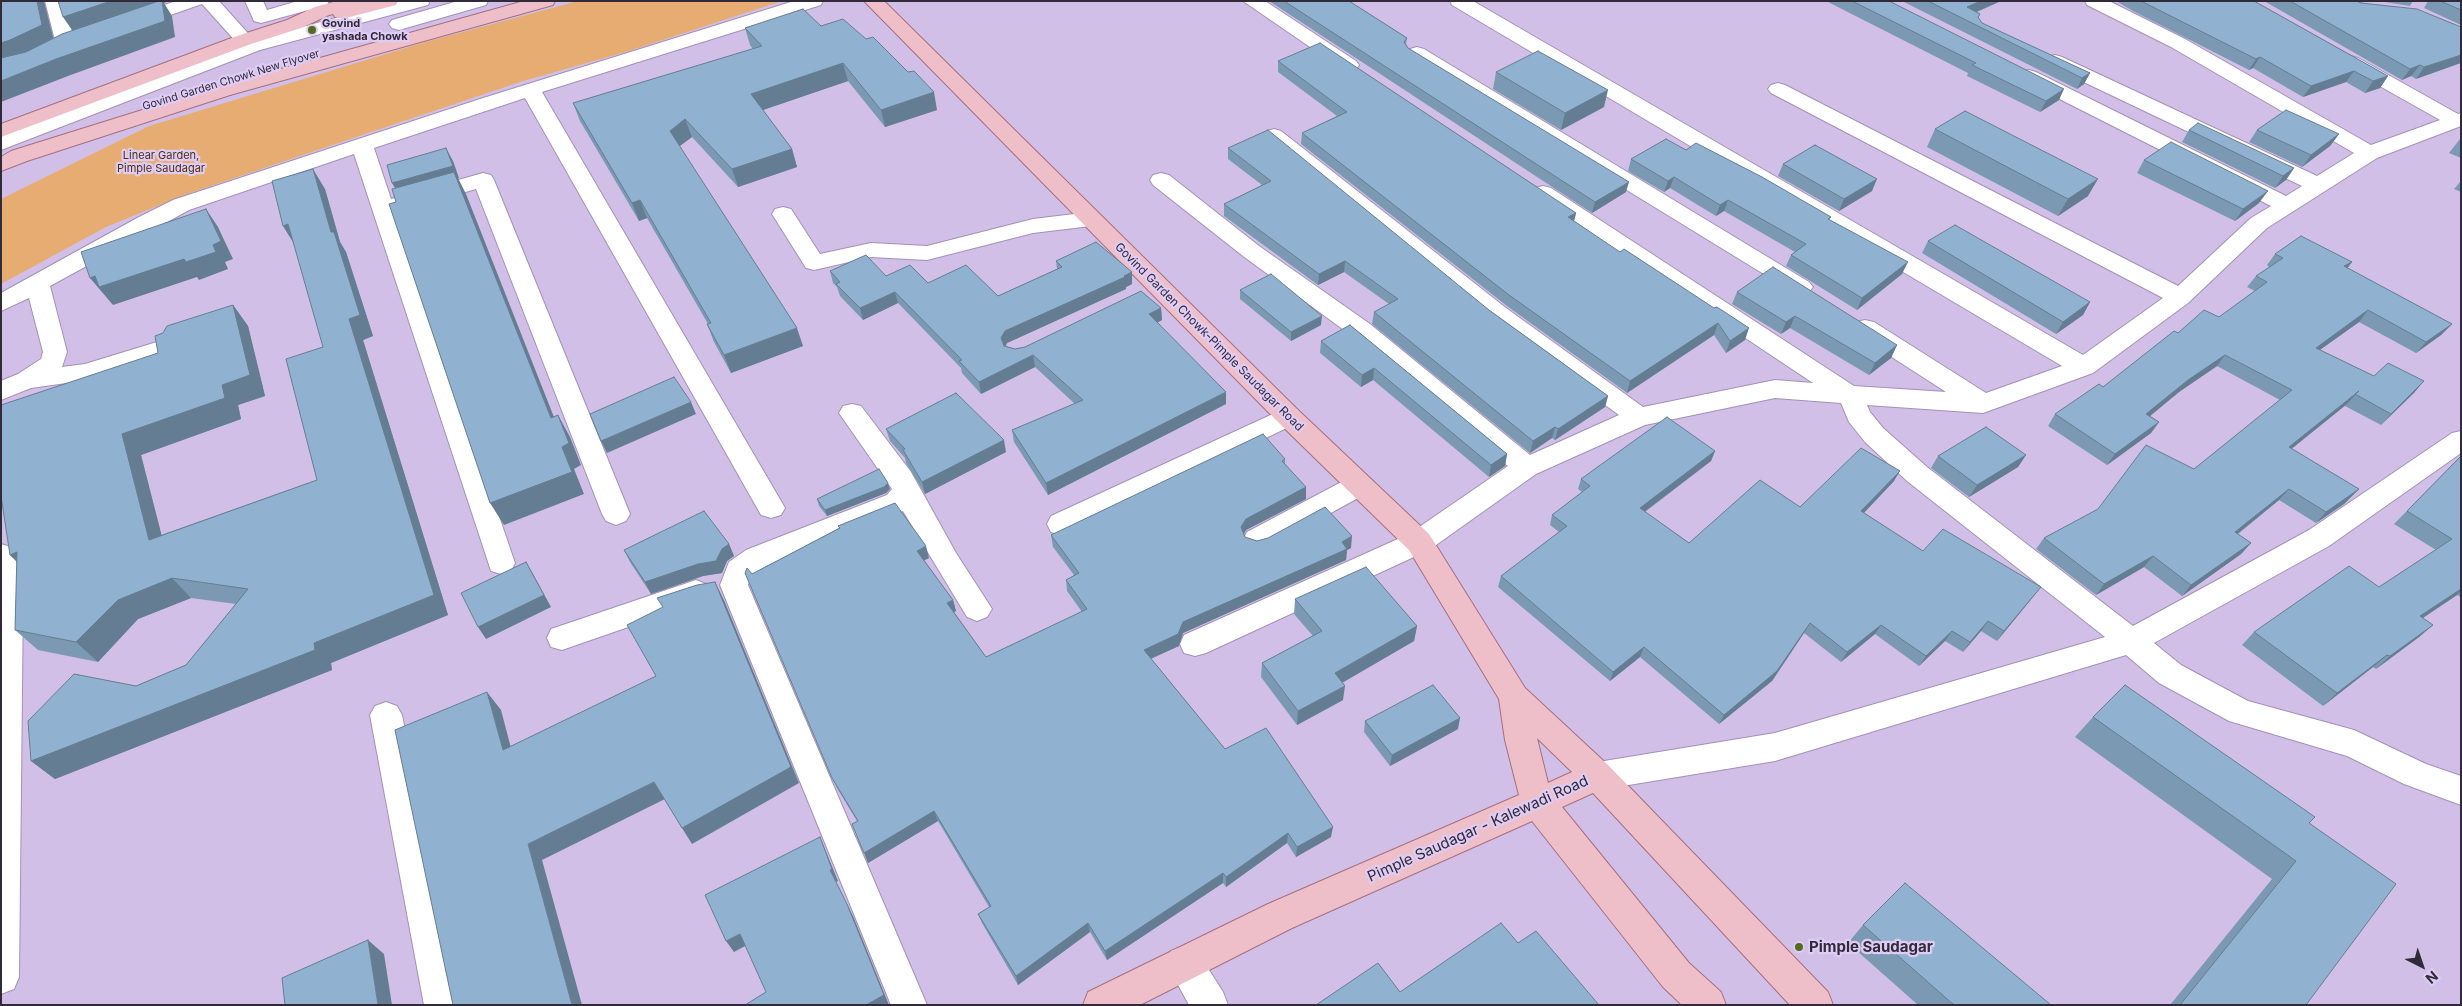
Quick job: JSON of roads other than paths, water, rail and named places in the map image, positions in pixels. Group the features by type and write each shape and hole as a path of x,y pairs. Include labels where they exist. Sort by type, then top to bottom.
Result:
{"main road":[{"path":"294,24 322,12 359,1"},
{"path":"1,131 244,40 294,24 389,1"},
{"name":"Govind Garden Chowk New Flyover","path":"10,161 145,106 339,47 506,1"},
{"path":"10,161 223,91 546,1"},
{"name":"Govind Garden Chowk-Pimple Saudagar Road","path":"873,1 1091,219 1149,289 1288,416 1419,542 1514,697"},
{"path":"1514,697 1598,776"},
{"path":"1514,697 1521,740 1537,802 1676,974 1708,1005"},
{"name":"Pimple Saudagar - Kalewadi Road","path":"1101,1005 1280,916 1598,776 1815,1005"}],"street":[{"path":"54,1 66,44"},
{"path":"112,29 196,1"},
{"path":"209,1 244,40"},
{"path":"254,1 261,17 320,1"},
{"path":"1,144 34,129 155,85 253,46 421,1"},
{"path":"155,85 367,32 479,1"},
{"path":"1,303 181,205 362,145 814,1"},
{"path":"1252,1 1368,78"},
{"path":"1459,1 2084,367"},
{"path":"2094,1 2178,43 2369,153"},
{"path":"48,53 84,38"},
{"path":"1415,52 1822,300"},
{"path":"2038,53 2318,186"},
{"path":"2338,54 2458,120"},
{"path":"2014,68 2287,205"},
{"path":"539,88 635,237"},
{"path":"539,88 771,508"},
{"path":"1778,89 2180,298"},
{"path":"1195,644 1419,542 1527,467 1639,417 1775,389 1851,396 1983,404 2084,367 2180,298 2259,223 2369,153 2458,120"},
{"path":"1274,135 1374,213 1497,314 1639,417"},
{"path":"362,145 501,563"},
{"path":"383,208 483,180 616,514"},
{"path":"1161,180 1251,250 1361,330 1527,467"},
{"path":"1526,182 1851,396 1858,415 1874,435 1917,474 2132,641 2170,674 2240,712 2354,744 2415,774 2461,791"},
{"path":"783,214 814,263 871,250 927,253 1033,226 1091,219"},
{"path":"1,391 28,380 52,363 55,352 37,283"},
{"path":"1846,316 1983,404"},
{"path":"28,380 86,373 170,346"},
{"path":"852,413 901,479 946,561 977,609"},
{"path":"1061,524 1288,416"},
{"path":"1598,776 1783,745 2132,641 2319,538 2461,440"},
{"path":"1257,540 1359,485"},
{"path":"906,491 897,502 756,558 739,570 734,585 909,1005"},
{"path":"1,555 8,596 1,977"},
{"path":"562,638 704,590 734,585"},
{"path":"386,715 442,1005"},
{"path":"1184,964 1210,1005"}],"place":[{"name":"Govind yashada Chowk","path":"312,30"},
{"name":"Pimple Saudagar","path":"1799,947"}],"park label":[{"name":"Linear Garden, Pimple Saudagar","path":"161,162"}]}
